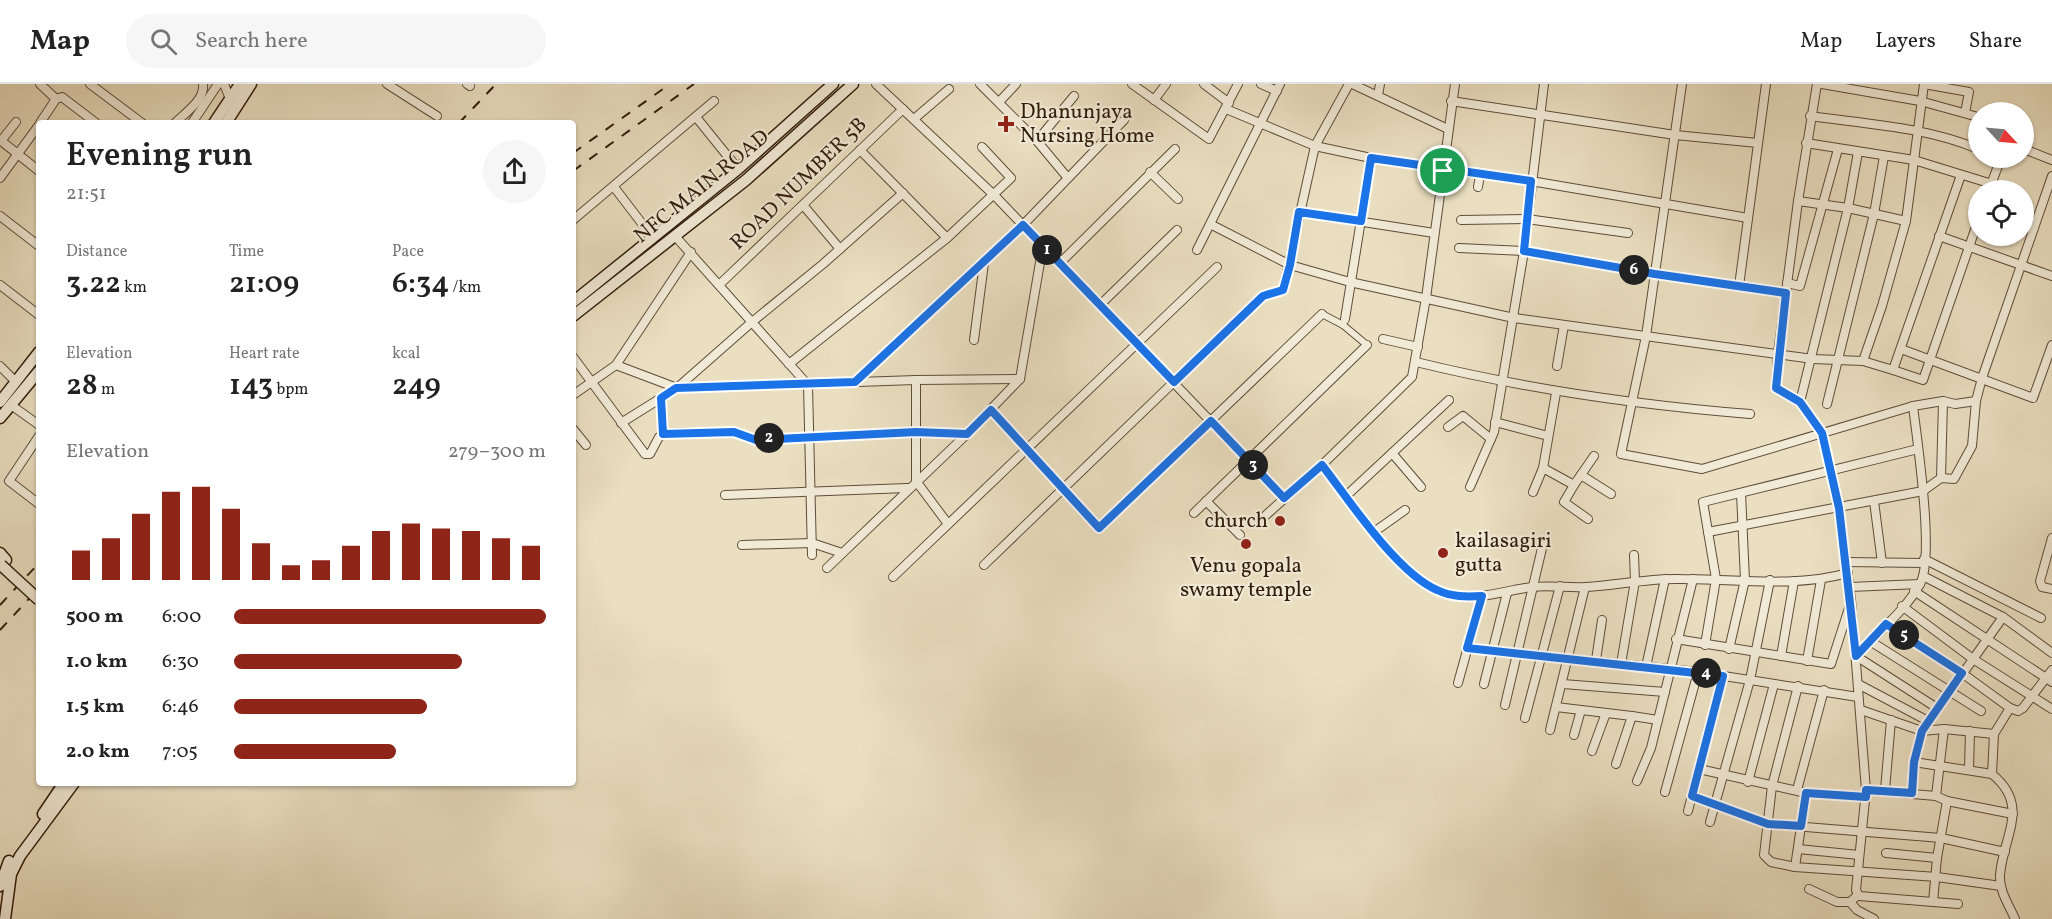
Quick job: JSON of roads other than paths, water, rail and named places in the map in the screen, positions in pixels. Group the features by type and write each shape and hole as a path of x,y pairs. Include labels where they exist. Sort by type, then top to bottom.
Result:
{"main road":[{"path":"216,120 240,84"},
{"path":"228,120 251,84"},
{"name":"NFC MAIN ROAD","path":"576,313 627,266 653,238 738,169 833,84"},
{"name":"NFC MAIN ROAD","path":"576,297 675,236 746,180 853,84"},
{"path":"0,418 16,382 36,356"},
{"path":"5,404 36,374"},
{"path":"2,560 36,588"},
{"path":"2,560 36,597"},
{"path":"0,886 10,860 62,786"},
{"path":"5,919 11,874 20,856 72,786"}],"street":[{"path":"40,84 56,99 65,98 92,120"},
{"path":"178,120 199,100 204,91 203,84"},
{"path":"194,120 218,84"},
{"path":"224,84 230,99"},
{"path":"387,84 437,117"},
{"path":"876,84 995,196 1284,498"},
{"path":"980,84 1037,141 1067,177"},
{"path":"999,102 1016,84"},
{"path":"1132,84 1209,139 1238,84"},
{"path":"1154,100 1166,84"},
{"path":"1204,84 1228,106 1260,124 1315,146 1443,171 1531,181 1748,218"},
{"path":"1197,250 1212,225 1278,88 1261,84"},
{"path":"984,565 1263,296 1281,291 1290,265 1299,212 1315,146 1351,84 1448,129"},
{"path":"1378,96 1380,84"},
{"path":"1266,515 1322,465 1412,377 1426,298 1455,84"},
{"path":"1470,487 1491,439 1495,422 1524,251 1544,84"},
{"path":"1682,84 1646,336 1621,454 1702,469 1913,406 1943,401 1955,404 1976,401"},
{"path":"1739,286 1766,84"},
{"path":"1817,84 1798,201 1778,353 1776,388 1800,402 1822,433 1839,508 1850,587 1866,794 1857,873 1858,895"},
{"path":"1822,84 1920,101 1968,113"},
{"path":"1863,361 1882,306 1906,221 1924,84 1969,92 1965,112"},
{"path":"93,85 138,120"},
{"path":"914,119 949,89"},
{"path":"1037,141 1074,96"},
{"path":"43,120 56,99"},
{"path":"576,218 614,188 714,101"},
{"path":"1451,101 1675,135 1758,143"},
{"name":"ROAD NUMBER 5B","path":"719,285 903,109"},
{"path":"1810,116 1917,132 1957,140 1968,145"},
{"path":"696,117 738,169"},
{"path":"855,382 1023,225 1124,120"},
{"path":"16,122 0,140 36,169"},
{"path":"0,178 36,130"},
{"path":"1806,143 1914,160 1972,180"},
{"path":"789,364 855,309 947,238 995,196 1011,178 982,147"},
{"path":"1060,263 1175,149"},
{"path":"1787,283 1800,286 1838,149"},
{"path":"860,150 947,238"},
{"path":"1800,402 1813,359 1848,208 1858,152"},
{"path":"2034,153 2052,160"},
{"path":"1827,404 1874,214 1884,156"},
{"path":"1344,322 1371,158"},
{"path":"1150,172 1178,199"},
{"path":"1478,187 1479,175"},
{"path":"1893,369 1961,175"},
{"path":"1708,532 1923,491 1941,478 1954,479 1972,446 1976,401 1982,378 2052,177"},
{"path":"614,188 653,238"},
{"path":"621,423 676,388 903,193"},
{"path":"1798,201 1848,208 1906,221"},
{"path":"803,205 840,249"},
{"path":"1299,212 1434,233"},
{"path":"0,216 36,244"},
{"path":"1461,220 1527,219 1628,233"},
{"path":"1212,225 1290,265 1350,282 1514,318 1813,359 1863,361 1923,380 1969,247"},
{"path":"1100,305 1177,230"},
{"path":"675,236 808,385 812,555"},
{"path":"1939,236 2052,276"},
{"path":"827,568 967,434 1020,379 1043,245"},
{"path":"1459,248 1524,251 1655,274 1786,293"},
{"path":"576,393 616,365 691,252"},
{"path":"974,340 984,262"},
{"path":"893,577 1217,267"},
{"path":"0,285 36,313"},
{"path":"991,410 1099,528 1322,314 1344,322 1367,345 1194,513"},
{"path":"1557,366 1564,325"},
{"path":"1383,339 1418,347"},
{"path":"1901,349 2033,398 2052,345"},
{"path":"576,361 645,454 650,454 663,434 661,398"},
{"path":"1416,362 1500,383 1556,393 1750,414"},
{"path":"616,365 676,388 1020,379"},
{"path":"0,366 16,382"},
{"path":"916,380 916,481 948,524"},
{"path":"1533,492 1543,468 1556,393"},
{"path":"1346,496 1449,400"},
{"path":"1941,478 1943,401"},
{"path":"5,404 36,423"},
{"path":"1856,656 1902,606 1921,580 1924,561 1923,491 1913,406"},
{"path":"1448,427 1463,416 1491,439"},
{"path":"1495,422 1548,436"},
{"path":"663,434 734,432 756,440 916,432 967,434"},
{"path":"576,433 586,445"},
{"path":"36,440 9,481 36,502"},
{"path":"1705,645 1716,579 1703,502 1918,449"},
{"path":"1392,453 1421,487"},
{"path":"1588,519 1564,502 1594,456"},
{"path":"1322,465 1374,532 1404,566 1435,590 1454,596 1482,596 1531,587 1585,587 1665,579 1821,580 1848,573"},
{"path":"1543,468 1574,485"},
{"path":"1581,475 1611,494"},
{"path":"725,495 908,488"},
{"path":"1729,649 1745,580 1741,493"},
{"path":"1206,501 1240,535"},
{"path":"1874,501 1882,563"},
{"path":"1374,532 1405,510"},
{"path":"2051,541 2040,581 2042,587 2052,589"},
{"path":"742,545 812,543 842,553"},
{"path":"1504,705 1543,544"},
{"path":"1621,664 1635,581 1635,555"},
{"path":"1846,562 1924,561 2041,618"},
{"path":"1646,667 1665,579"},
{"path":"1637,782 1646,763 1658,720 1676,639 1693,579"},
{"path":"1710,822 1725,776 1750,680 1770,580"},
{"path":"1807,661 1821,580"},
{"path":"1850,587 1921,580 2003,617 2052,653"},
{"path":"1781,656 1794,581"},
{"path":"1525,718 1560,586"},
{"path":"1550,730 1585,587"},
{"path":"1914,591 2049,680"},
{"path":"1484,684 1507,593"},
{"path":"1458,683 1482,596"},
{"path":"1676,639 1755,654 1832,664 1851,600"},
{"path":"1902,606 1973,659 2052,709"},
{"path":"1912,793 1914,762 1922,731 1948,691 2003,617"},
{"path":"1596,660 1602,620"},
{"path":"1886,624 1962,673 2010,708 2021,710 2049,680 2052,670"},
{"path":"1869,641 1981,711"},
{"path":"1467,648 1671,668 1858,697"},
{"path":"1856,656 1937,708"},
{"path":"1665,792 1698,672"},
{"path":"1688,812 1723,676"},
{"path":"1563,684 1665,692"},
{"path":"1748,782 1774,684"},
{"path":"1858,684 1928,721"},
{"path":"1797,686 1772,786 1765,859 1795,867 1937,877 2001,886"},
{"path":"1795,867 1801,826 1801,792 1824,690"},
{"path":"1556,707 1658,720"},
{"path":"1992,774 1994,734 2010,708"},
{"path":"1574,735 1581,710"},
{"path":"1861,710 1922,731 1944,729 1994,734"},
{"path":"1592,751 1606,713"},
{"path":"1616,764 1632,716"},
{"path":"1885,790 1891,720"},
{"path":"1936,796 1944,729"},
{"path":"1969,770 1970,731"},
{"path":"1914,762 1992,774 2005,787 2013,814 2001,886 2015,919"},
{"path":"1699,769 1748,782 1801,792 1866,794 1885,790 1936,796 1947,801 2013,814"},
{"path":"1692,796 1768,824 1941,838 2005,852"},
{"path":"1933,902 1937,858 1947,801"},
{"path":"1798,849 1859,855"},
{"path":"1886,853 1937,858"},
{"path":"1809,889 1837,902 1851,902 1858,895"},
{"path":"1858,895 1958,904"},
{"path":"1851,902 1857,910 1875,919"}],"railway":[{"path":"462,120 496,84"},
{"path":"576,151 670,84"},
{"path":"576,169 694,84"},
{"path":"0,605 36,566"},
{"path":"0,630 36,591"}],"place":[{"name":"Dhanunjaya Nursing Home","path":"1006,124"},
{"name":"church","path":"1280,521"},
{"name":"Venu gopala swamy temple","path":"1246,544"},
{"name":"kailasagiri gutta","path":"1443,553"}]}
